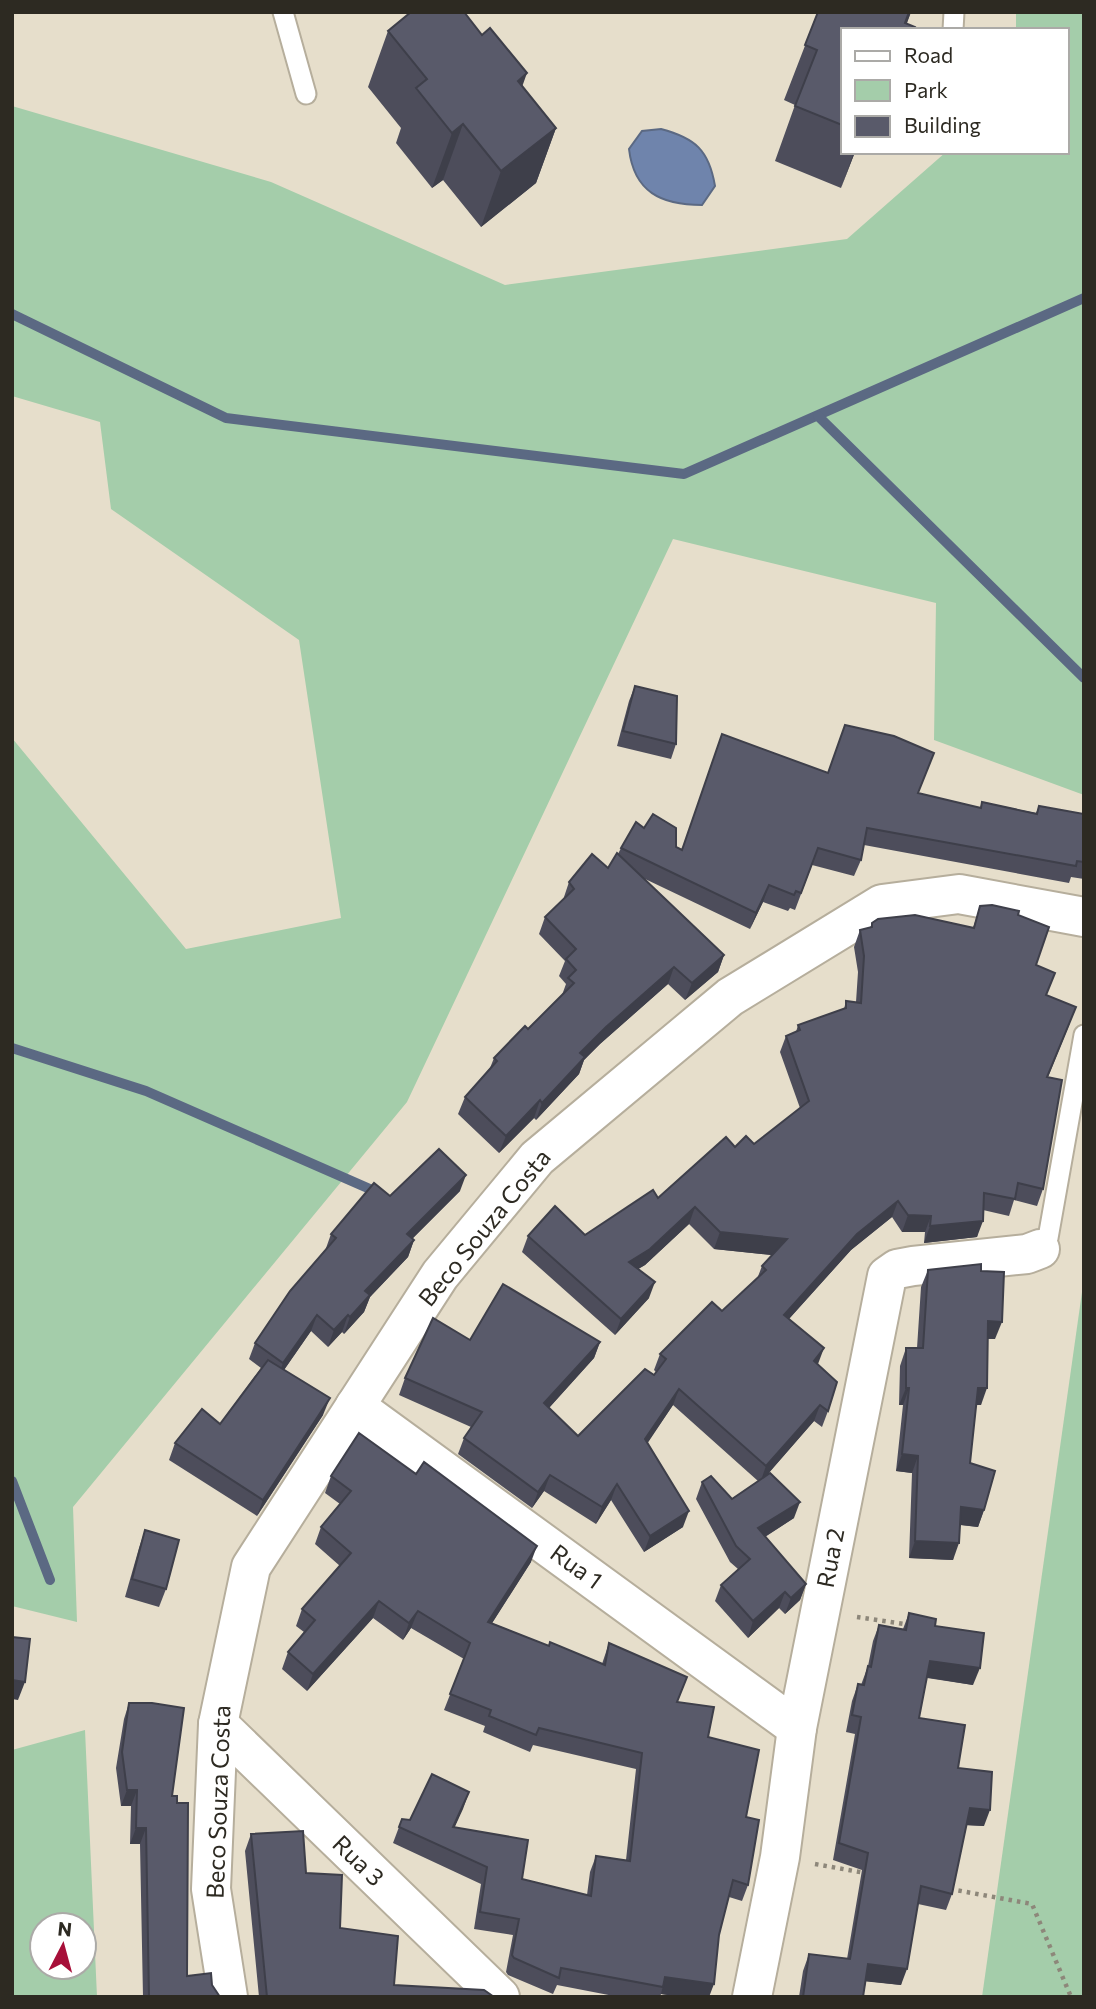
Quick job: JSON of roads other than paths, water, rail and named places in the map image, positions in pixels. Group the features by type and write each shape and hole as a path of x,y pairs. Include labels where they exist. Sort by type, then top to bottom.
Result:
{"street":[{"name":"Beco Souza Costa","path":"228,1997 211,1889 218,1724 251,1567 440,1275 537,1158 730,997 882,904 960,894 1084,917"},
{"name":"Rua 2","path":"752,1997 780,1857 797,1728 887,1276 897,1269 913,1266 1027,1255 1040,1249"},
{"name":"Rua 1","path":"355,1406 797,1728"},
{"name":"Rua 3","path":"218,1724 500,1997"}],"lane":[{"path":"283,12 306,94"},
{"path":"1040,1249 1048,1238 1084,1035"}],"water":[{"path":"661,129 691,141 709,163 715,186 702,205 662,199 643,186 637,176 629,149 642,131"}],"waterway":[{"path":"12,314 226,418 684,474 1084,298"},
{"path":"818,416 1084,678"},
{"path":"12,1048 146,1091 379,1193"},
{"path":"12,1481 50,1580"}]}
